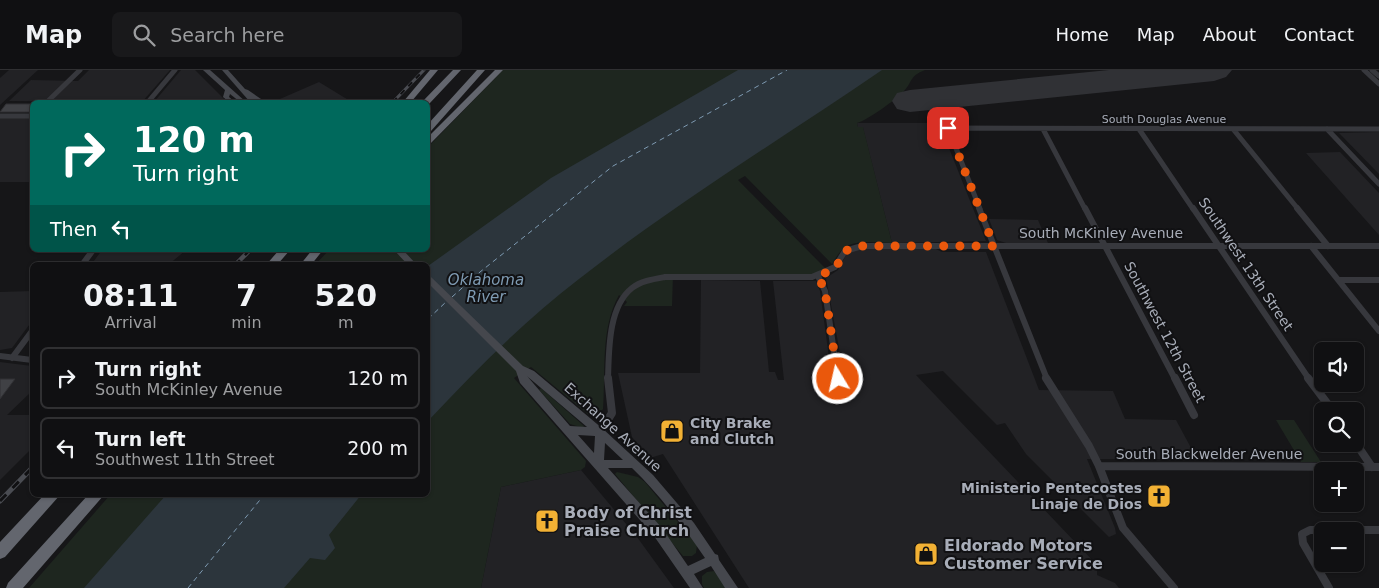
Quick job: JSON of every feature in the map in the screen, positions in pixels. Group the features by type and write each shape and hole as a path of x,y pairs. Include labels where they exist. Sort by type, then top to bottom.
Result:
{"highway":[{"path":"409,100 434,70"},
{"path":"428,100 456,70"},
{"path":"430,127 481,70"},
{"path":"430,139 499,70"},
{"path":"274,262 283,252"},
{"path":"308,262 316,252"},
{"path":"0,552 52,497"},
{"path":"13,588 95,497"}],"main road":[{"path":"206,70 240,100"},
{"path":"226,70 251,100"},
{"path":"242,88 259,100"},
{"path":"228,90 226,97 230,100"},
{"path":"400,252 410,262"},
{"name":"Exchange Avenue","path":"430,281 520,369 532,374 635,464 662,493 714,559 732,588"},
{"name":"Exchange Avenue","path":"520,369 523,380 658,532 697,588"},
{"path":"568,430 600,432 598,464 635,464"},
{"path":"687,572 714,559"}],"street":[{"path":"49,100 80,70"},
{"path":"150,100 175,70"},
{"path":"1364,70 1379,84"},
{"path":"1372,70 1379,76"},
{"path":"1370,76 1379,76"},
{"path":"0,116 30,116"},
{"name":"South Douglas Avenue","path":"994,246 948,128 1379,129"},
{"name":"Southwest 12th Street","path":"1043,129 1194,415"},
{"name":"Southwest 13th Street","path":"1140,129 1326,402"},
{"path":"1233,129 1328,246"},
{"path":"1327,129 1379,184"},
{"name":"South McKinley Avenue","path":"600,432 612,413 608,378 615,316 622,298 628,290 656,278 798,278 818,276 835,267 846,251 859,246 1379,246"},
{"path":"994,246 1042,371 1056,398 1086,440 1099,466 1123,528 1174,588"},
{"path":"1311,246 1379,331"},
{"path":"818,276 825,291 838,379"},
{"path":"1339,280 1379,280"},
{"path":"12,358 30,334"},
{"path":"0,356 30,360"},
{"path":"1363,452 1376,467"},
{"name":"South Blackwelder Avenue","path":"1099,466 1376,467"},
{"path":"1329,588 1303,543 1302,534 1310,530 1379,530"}],"shaded area":[{"path":"9,70 38,70 0,105 0,78"},
{"path":"89,70 170,70 144,100 9,101 31,80 78,81"},
{"path":"181,70 195,70 225,100 156,100"},
{"path":"503,70 925,70 914,77 903,92 894,100 857,123 858,127 863,127 892,243 865,242 851,244 838,254 832,264 745,176 738,180 825,268 814,274 802,275 673,275 672,306 624,306 627,302 619,295 613,308 606,336 603,409 599,413 589,415 531,367 514,378 586,461 585,467 581,470 501,487 481,588 29,588 108,497 430,497 430,262 318,262 327,252 430,252 430,145"},
{"path":"319,82 348,100 278,100"},
{"path":"0,118 30,118 30,182 0,182"},
{"path":"857,123 939,123 986,241 892,243 863,128 858,127"},
{"path":"1379,132 1379,174 1339,133"},
{"path":"1340,152 1379,193 1379,235 1306,153"},
{"path":"989,219 1038,220 1048,243 1006,243 997,240"},
{"path":"934,248 942,252 986,252 1039,390 1113,391 1125,419 1176,420 1197,459 1087,459 1115,528 1116,534 1109,537 1026,454 1005,423 997,425 943,371 916,375 1097,565 1097,575 1115,583 1119,588 749,588 663,454 650,458 632,437 618,373 700,373 701,280 760,281 769,372 775,372 778,380 784,380 773,281 816,281 820,291 832,380 845,380 826,278 838,270 847,253 859,249"},
{"path":"101,252 184,252 172,262 93,262"},
{"path":"30,291 30,324 12,348 0,350 0,292"},
{"path":"0,362 30,366 30,393 7,415 30,415 30,450 0,480"},
{"path":"541,388 584,426 583,428 570,424 539,390"},
{"path":"1276,420 1294,420 1321,462 1301,462"},
{"path":"581,470 637,537 674,588 481,588 501,487"},
{"path":"617,472 638,477 645,482 697,545 696,553 692,556 683,556 615,474"},
{"path":"714,571 727,588 704,588 702,576 707,572"}],"water":[{"name":"Oklahoma River","path":"738,70 882,70 653,224 579,279 501,347 430,419 430,265 551,178"},
{"path":"164,497 359,497 329,535 335,548 325,560 310,558 284,588 84,588"}],"building":[{"path":"6,104 30,104 30,112 0,112"},
{"path":"0,379 15,379 0,399"}],"ferry route":[{"path":"452,297 480,272 613,166 787,70"},
{"path":"430,317 447,301"},
{"path":"188,588 262,497"}],"taxiway":[{"path":"1145,70 1152,76"}],"runway":[{"path":"910,101 1214,70"}],"railway":[{"path":"395,100 424,70"},
{"path":"238,262 248,252"},
{"path":"0,501 30,470"}],"place":[{"name":"City Brake and Clutch","path":"672,431"},
{"name":"Ministerio Pentecostes Linaje de Dios","path":"1159,496"},
{"name":"Body of Christ Praise Church","path":"547,521"},
{"name":"Eldorado Motors Customer Service","path":"926,554"}],"route":[{"path":"838,379 825,291 818,276 835,267 844,252 859,246 994,246 948,128"}]}
